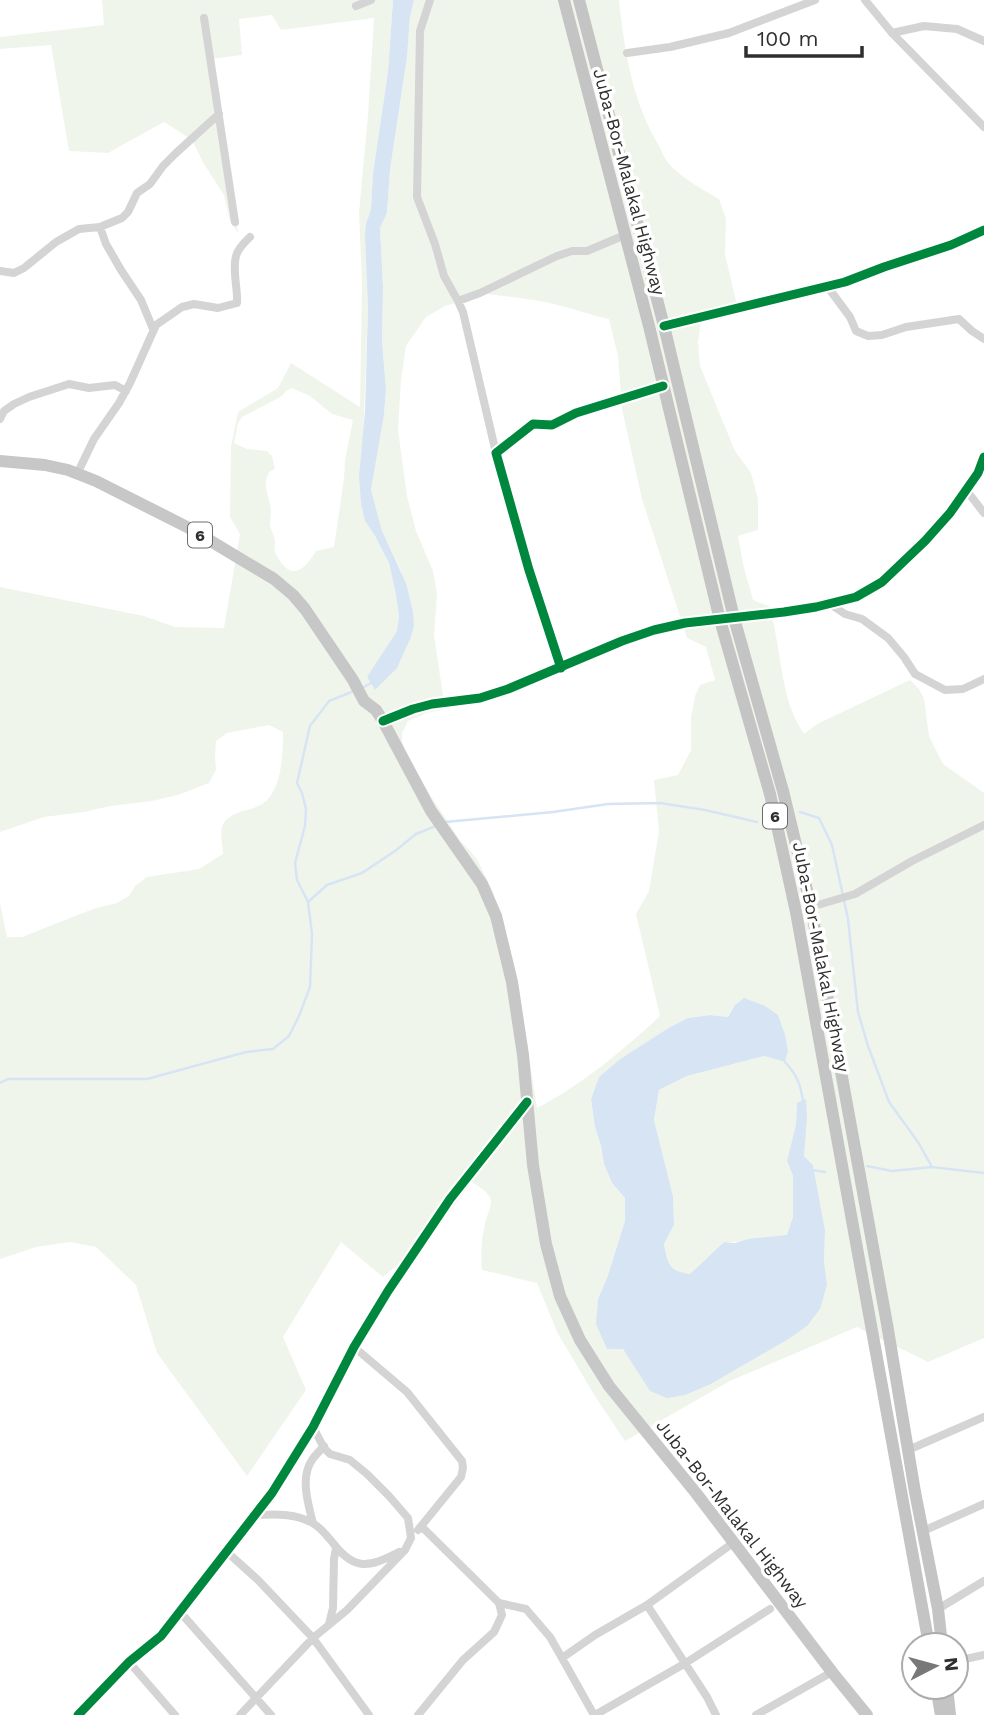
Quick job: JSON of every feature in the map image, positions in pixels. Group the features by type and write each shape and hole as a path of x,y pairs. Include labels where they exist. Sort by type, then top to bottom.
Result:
{"highway":[{"name":"Juba-Bor-Malakal Highway","path":"564,0 720,620 770,794 796,912 926,1631"},
{"name":"Juba-Bor-Malakal Highway","path":"579,0 664,326 734,618 783,791 811,906 940,1631"}],"main road":[{"name":"Juba-Bor-Malakal Highway","path":"0,461 44,465 104,485 189,528 274,579 293,595 304,609 353,680 364,701 376,710 432,811 477,876 496,916 512,982 523,1055 533,1165 546,1244 569,1318 609,1386 696,1493 867,1715"}],"street":[{"path":"356,6 371,0"},
{"path":"430,0 420,31 416,197 435,244 444,276 463,312 496,453 529,570 561,667"},
{"path":"627,53 670,47 729,33 815,0"},
{"path":"865,0 892,33 984,127"},
{"path":"204,18 235,222"},
{"path":"892,33 924,26 957,29 984,41"},
{"path":"0,271 14,273 56,242 79,229 100,228 122,218 137,193 150,184 163,166 219,114"},
{"path":"100,228 111,253 141,300 153,329"},
{"path":"664,326 845,282 951,245 984,230"},
{"path":"457,301 572,251 587,251 625,235"},
{"path":"77,474 94,439 126,391 156,325 182,307 194,304 218,308 237,303 236,256 250,237"},
{"path":"827,286 850,317 856,331 868,336 959,319 984,339"},
{"path":"0,419 4,411 14,404 69,384 89,388 115,386 126,391"},
{"path":"496,453 533,424 552,425 576,413 663,386"},
{"path":"383,721 432,704 480,698 508,689 654,630 685,623 784,612 856,597 882,582 925,541 950,513 978,473 984,455"},
{"path":"984,455 967,491 984,513"},
{"path":"830,604 845,614 862,619 888,638 915,674 945,690 963,690 984,679"},
{"path":"811,906 855,894 912,861 984,825"},
{"path":"78,1715 129,1662 161,1636 275,1488 313,1426 354,1347 388,1291 450,1199 527,1102"},
{"path":"240,1715 313,1638 347,1610 405,1550 411,1538 461,1477 462,1461 407,1392 354,1347"},
{"path":"908,1450 984,1417"},
{"path":"313,1426 330,1454 350,1460 368,1474 408,1518 411,1538"},
{"path":"313,1523 307,1494 307,1472 311,1460 324,1447"},
{"path":"923,1531 984,1504"},
{"path":"255,1514 277,1514 306,1519 321,1528 349,1560 362,1565 384,1560 405,1550"},
{"path":"418,1715 463,1660 494,1632 502,1615 499,1604 421,1526"},
{"path":"562,1658 647,1605 733,1543"},
{"path":"329,1625 333,1608 336,1548"},
{"path":"227,1552 258,1580 313,1638 369,1715"},
{"path":"938,1609 984,1581"},
{"path":"499,1604 526,1609 550,1637 594,1715 684,1664 769,1609"},
{"path":"647,1605 716,1715"},
{"path":"180,1612 271,1715"},
{"path":"129,1662 175,1715"},
{"path":"756,1715 832,1672"}],"shaded area":[{"path":"102,0 393,0 388,72 373,173 371,209 366,224 368,306 363,444 365,521 389,563 399,617 398,631 367,677 375,690 413,612 402,573 382,532 371,490 386,389 382,341 380,228 387,213 390,170 414,0 619,0 631,76 650,129 668,163 687,179 719,199 726,219 725,254 737,305 702,317 698,342 700,366 735,451 751,473 758,499 758,530 738,536 743,564 753,600 769,606 785,688 796,720 804,734 817,724 910,680 924,699 929,736 943,764 984,793 984,1338 928,1362 857,1327 730,1381 625,1441 558,1334 537,1283 482,1270 482,1239 491,1203 488,1194 472,1182 431,1237 383,1277 341,1242 283,1337 306,1390 247,1476 157,1353 136,1285 96,1247 70,1242 36,1247 0,1259 0,903 7,937 22,937 93,909 117,903 129,896 135,886 147,877 199,869 223,854 221,830 225,821 262,804 272,794 281,768 283,732 269,725 227,733 216,741 216,770 209,783 178,795 44,817 0,832 0,587 144,616 175,627 224,628 240,534 230,517 231,446 238,412 278,388 291,363 360,407 362,284 359,213 374,18 281,30 272,15 239,19 242,55 211,59 238,233 230,221 224,195 192,140 164,122 108,153 69,151 51,45 0,49 0,37 104,25","holes":["486,294 524,298 609,319 618,356 622,409 642,499 687,638 706,647 715,680 700,685 695,696 691,718 691,750 678,775 654,780 659,831 649,891 636,914 660,1016 602,1066 537,1108 519,990 493,892 477,859 460,840 432,798 402,742 402,733 408,721 445,709 434,635 437,594 433,571 416,531 407,496 398,430 406,346 426,317 445,306","292,388 310,396 332,414 353,420 334,547 316,551 309,562 295,571 285,567 275,552 266,486 269,472 275,469 272,456 267,451 247,449 234,443 242,417","735,1005 785,1062 764,1056 687,1076 659,1090 654,1120 673,1196 674,1225 664,1244 668,1261 677,1271 690,1274 724,1242 787,1236 793,1218 793,1176 787,1161 796,1124 797,1103 805,1138 804,1156 813,1165 825,1230 824,1261 827,1285 787,1340 711,1384 635,1367 598,1299 625,1221 625,1198 612,1183 604,1164 591,1099 599,1077 620,1059 670,1027 688,1018 710,1015 728,1017"]}],"water":[{"path":"393,0 414,0 390,170 387,213 380,228 382,341 386,389 371,490 382,531 406,583 414,626 397,668 375,690 367,677 397,631 399,617 389,563 365,521 359,476 365,411 368,306 365,236 371,209 373,173 388,72"},
{"path":"744,998 765,1006 778,1015 788,1051 785,1062 764,1056 687,1076 659,1090 654,1120 673,1196 674,1225 664,1244 667,1257 670,1265 677,1271 690,1274 724,1242 735,1243 787,1235 793,1217 793,1176 787,1161 796,1124 797,1103 806,1099 804,1156 813,1165 825,1230 824,1261 827,1285 820,1309 807,1326 711,1384 685,1395 667,1398 650,1391 623,1349 607,1349 596,1324 598,1299 625,1221 625,1198 612,1183 604,1164 591,1099 599,1077 620,1059 688,1018 710,1015 728,1017 735,1005"}],"waterway":[{"path":"360,689 373,682"},
{"path":"0,1083 8,1079 147,1079 246,1052 273,1049 289,1036 310,987 312,934 308,902 297,880 295,863 305,826 306,809 297,783 310,726 329,701 354,691"},
{"path":"445,822 608,804 660,803 757,822"},
{"path":"800,812 819,818 832,845 848,919 858,1012 868,1046 889,1102 918,1142 932,1167"},
{"path":"308,902 327,885 362,873 416,834 436,826"},
{"path":"785,1062 798,1080 803,1102"},
{"path":"867,1166 892,1171 932,1167 984,1173"},
{"path":"812,1170 825,1172"}],"cycle path":[{"path":"664,326 845,282 951,245 984,230"},
{"path":"561,668 529,570 496,453 533,424 552,425 576,413 663,386"},
{"path":"383,721 432,704 480,698 508,689 654,630 685,623 816,607 856,597 882,582 925,541 950,513 978,473 984,457"},
{"path":"78,1715 129,1662 161,1636 272,1493 313,1427 354,1347 388,1291 450,1199 527,1102"}]}
